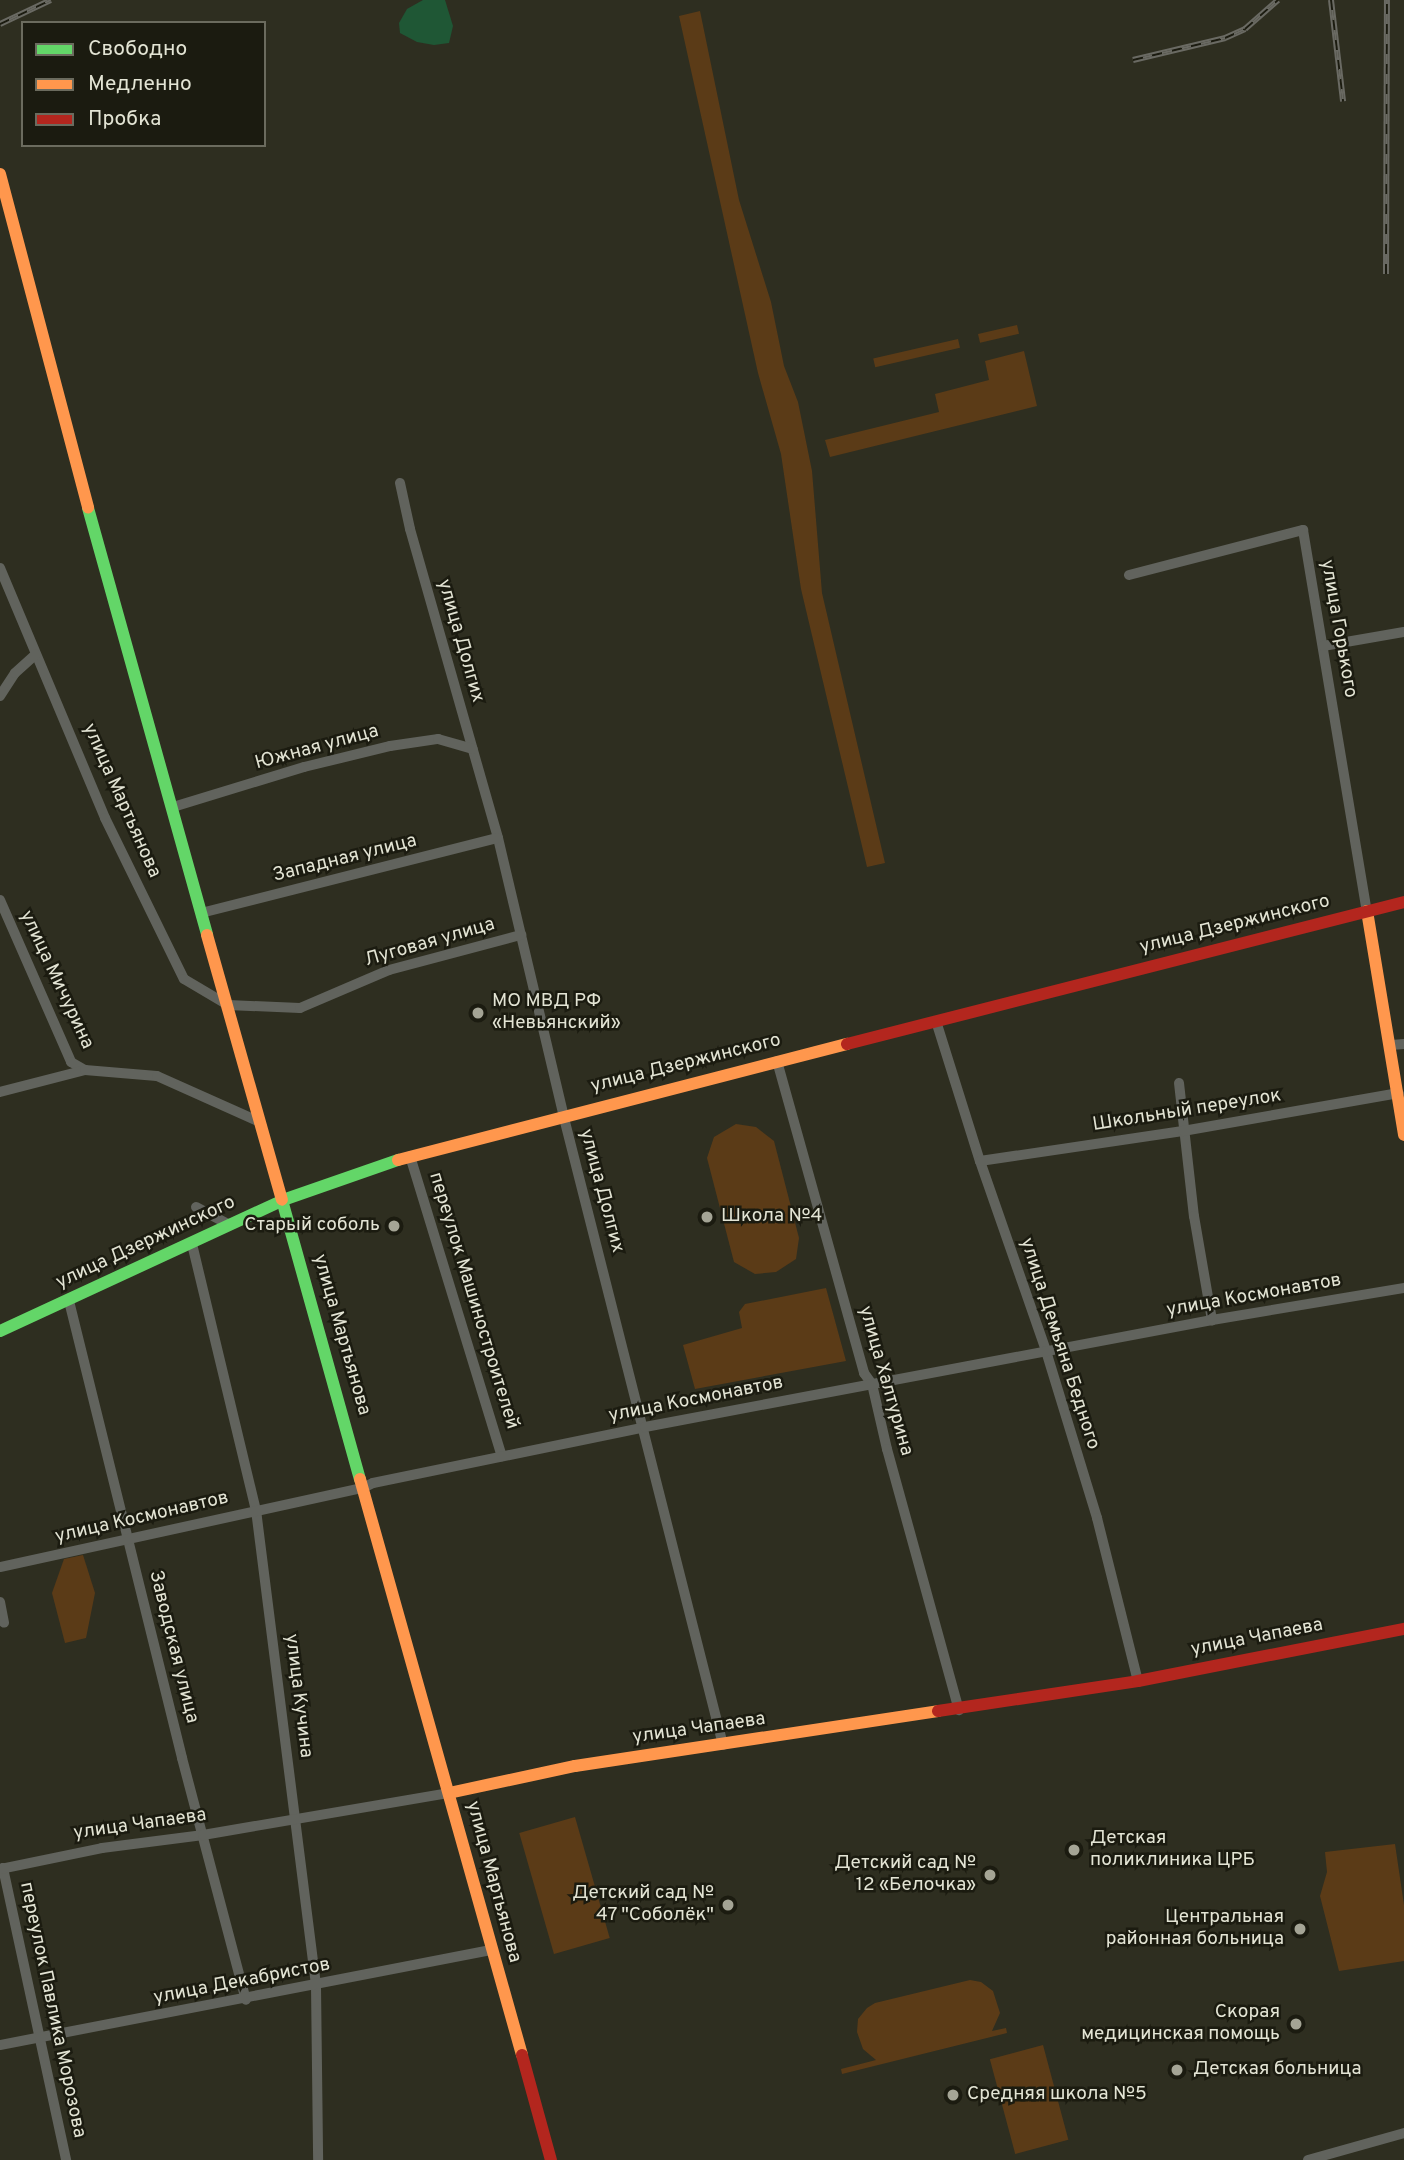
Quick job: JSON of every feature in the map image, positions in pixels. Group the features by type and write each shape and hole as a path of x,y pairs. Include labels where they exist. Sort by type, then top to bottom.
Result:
{"main road":[{"path":"0,174 54,382 228,1005"},
{"name":"улица Дзержинского","path":"0,1331 283,1200 410,1156 563,1114 1404,902"},
{"path":"1367,911 1397,1044 1404,1135"},
{"name":"улица Мартьянова","path":"228,1005 551,2160"},
{"name":"улица Чапаева","path":"449,1793 575,1766 1138,1681 1404,1629"}],"street":[{"name":"улица Долгих","path":"400,484 410,529 498,838 563,1114 645,1426 723,1745"},
{"name":"улица Горького","path":"1129,575 1303,530 1367,911"},
{"name":"улица Мартьянова","path":"0,568 105,818 184,979 228,1005"},
{"path":"1323,646 1404,632"},
{"path":"0,696 15,673 36,654"},
{"name":"Южная улица","path":"173,807 304,767 390,746 438,739 473,749"},
{"name":"Западная улица","path":"201,913 498,838"},
{"name":"улица Мичурина","path":"0,900 71,1062 85,1070"},
{"name":"Луговая улица","path":"228,1005 300,1008 389,970 521,935"},
{"name":"улица Демьяна Бедного","path":"936,1021 980,1161 1046,1351 1097,1518 1138,1681"},
{"name":"улица Халтурина","path":"777,1061 864,1373 872,1384 887,1449 959,1710"},
{"path":"0,1092 85,1070 157,1076 260,1122"},
{"path":"1179,1083 1212,1320"},
{"name":"Школьный переулок","path":"980,1161 1184,1131 1399,1093"},
{"name":"переулок Машиностроителей","path":"410,1156 502,1456"},
{"path":"196,1207 230,1225"},
{"name":"улица Кучина","path":"192,1244 256,1510 317,1986 318,2160"},
{"name":"улица Космонавтов","path":"0,1567 363,1488 373,1483 645,1426 1212,1320 1404,1288"},
{"name":"Заводская улица","path":"69,1301 246,2000"},
{"path":"0,1602 4,1623"},
{"name":"улица Чапаева","path":"1,1869 102,1848 203,1835 449,1793"},
{"name":"переулок Павлика Морозова","path":"1,1869 66,2160"},
{"name":"улица Декабристов","path":"0,2045 246,2000 491,1950"},
{"path":"1308,2160 1404,2133"}],"shaded area":[{"path":"423,0 445,0 453,26 449,43 434,45 417,42 400,33 399,23 407,9"},
{"path":"700,11 739,200 771,302 784,366 798,402 812,471 822,593 885,863 867,867 801,589 781,454 758,373 679,16"},
{"path":"1017,325 1019,334 980,343 978,334"},
{"path":"958,339 960,348 875,367 873,359"},
{"path":"1024,351 1037,406 830,457 825,440 939,412 935,394 989,380 985,361"},
{"path":"736,1124 756,1127 774,1141 799,1238 796,1259 776,1272 755,1274 734,1262 707,1158 714,1137"},
{"path":"826,1288 846,1361 695,1389 683,1345 742,1328 739,1312 745,1304"},
{"path":"83,1555 95,1593 86,1638 65,1643 52,1593 64,1559"},
{"path":"575,1817 610,1938 554,1954 519,1833"},
{"path":"1395,1844 1404,1905 1404,1961 1339,1971 1320,1896 1327,1872 1325,1852"},
{"path":"970,1980 981,1982 993,1991 1000,2013 992,2031 1006,2028 1007,2033 842,2074 841,2069 876,2060 863,2049 857,2032 858,2019 867,2008 875,2003"},
{"path":"1043,2045 1068,2140 1015,2154 990,2059"}],"railway":[{"path":"0,24 51,0"},
{"path":"1133,60 1225,38 1245,29 1278,0"},
{"path":"1331,0 1343,101"},
{"path":"1386,274 1387,0"}],"traffic: fast":[{"path":"88,508 207,935"},
{"path":"0,1331 283,1200 398,1160"},
{"path":"282,1200 360,1479"}],"traffic: slow":[{"path":"0,174 88,508"},
{"path":"1367,911 1404,1135"},
{"path":"207,935 282,1200"},
{"path":"398,1160 847,1044"},
{"path":"360,1479 522,2055"},
{"path":"449,1793 575,1766 938,1711"}],"traffic: jam":[{"path":"847,1044 1404,902"},
{"path":"938,1711 1138,1681 1404,1629"},
{"path":"522,2055 551,2160"}],"place":[{"name":"МО МВД РФ «Невьянский»","path":"478,1013"},
{"name":"Школа №4","path":"707,1217"},
{"name":"Старый соболь","path":"394,1226"},
{"name":"Детская поликлиника ЦРБ","path":"1074,1850"},
{"name":"Детский сад № 12 «Белочка»","path":"990,1875"},
{"name":"Детский сад № 47 \"Соболёк\"","path":"728,1905"},
{"name":"Центральная районная больница","path":"1300,1929"},
{"name":"Скорая медицинская помощь","path":"1296,2024"},
{"name":"Детская больница","path":"1177,2070"},
{"name":"Средняя школа №5","path":"953,2095"}]}
